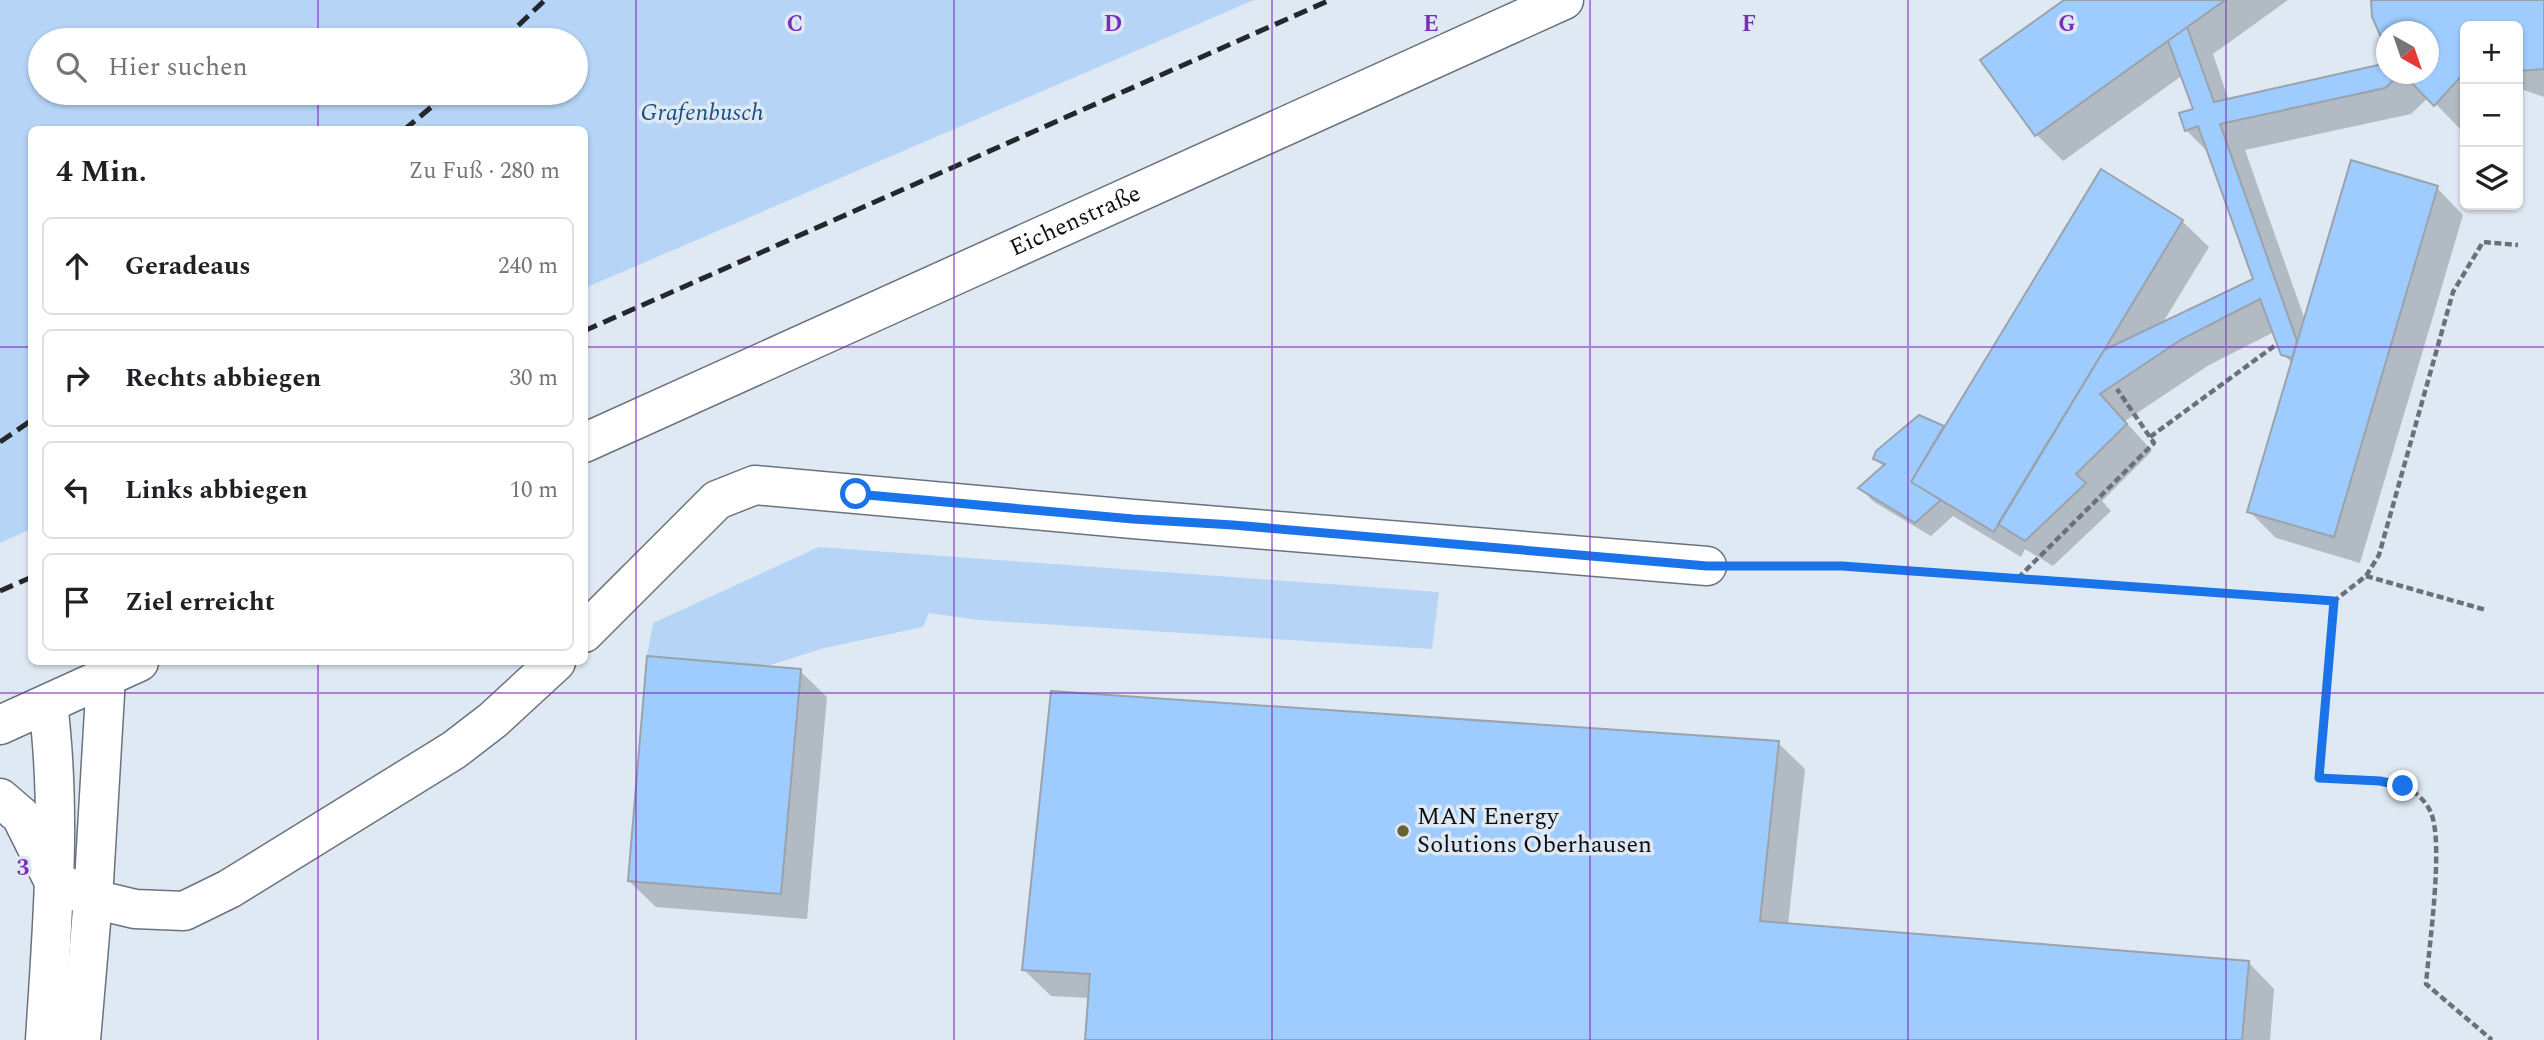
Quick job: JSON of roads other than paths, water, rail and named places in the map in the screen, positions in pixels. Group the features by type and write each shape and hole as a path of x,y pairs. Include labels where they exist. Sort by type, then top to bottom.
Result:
{"street":[{"name":"Eichenstraße","path":"588,441 1564,0"},
{"path":"588,629 717,500 755,485 1707,566"},
{"path":"0,798 21,816 53,880 93,899 135,909 184,911 229,890 454,750 493,720 553,665"},
{"path":"81,1040 104,747 122,669"},
{"path":"0,725 122,669"},
{"path":"45,1040 53,880 54,755 48,704"}],"railway":[{"path":"516,28 545,0"},
{"path":"588,329 1330,0"},
{"path":"409,126 434,105"},
{"path":"0,442 28,423"},
{"path":"0,591 28,579"}],"place":[{"name":"MAN Energy Solutions Oberhausen","path":"1403,831"}],"park label":[{"name":"Grafenbusch","path":"702,113"}]}
